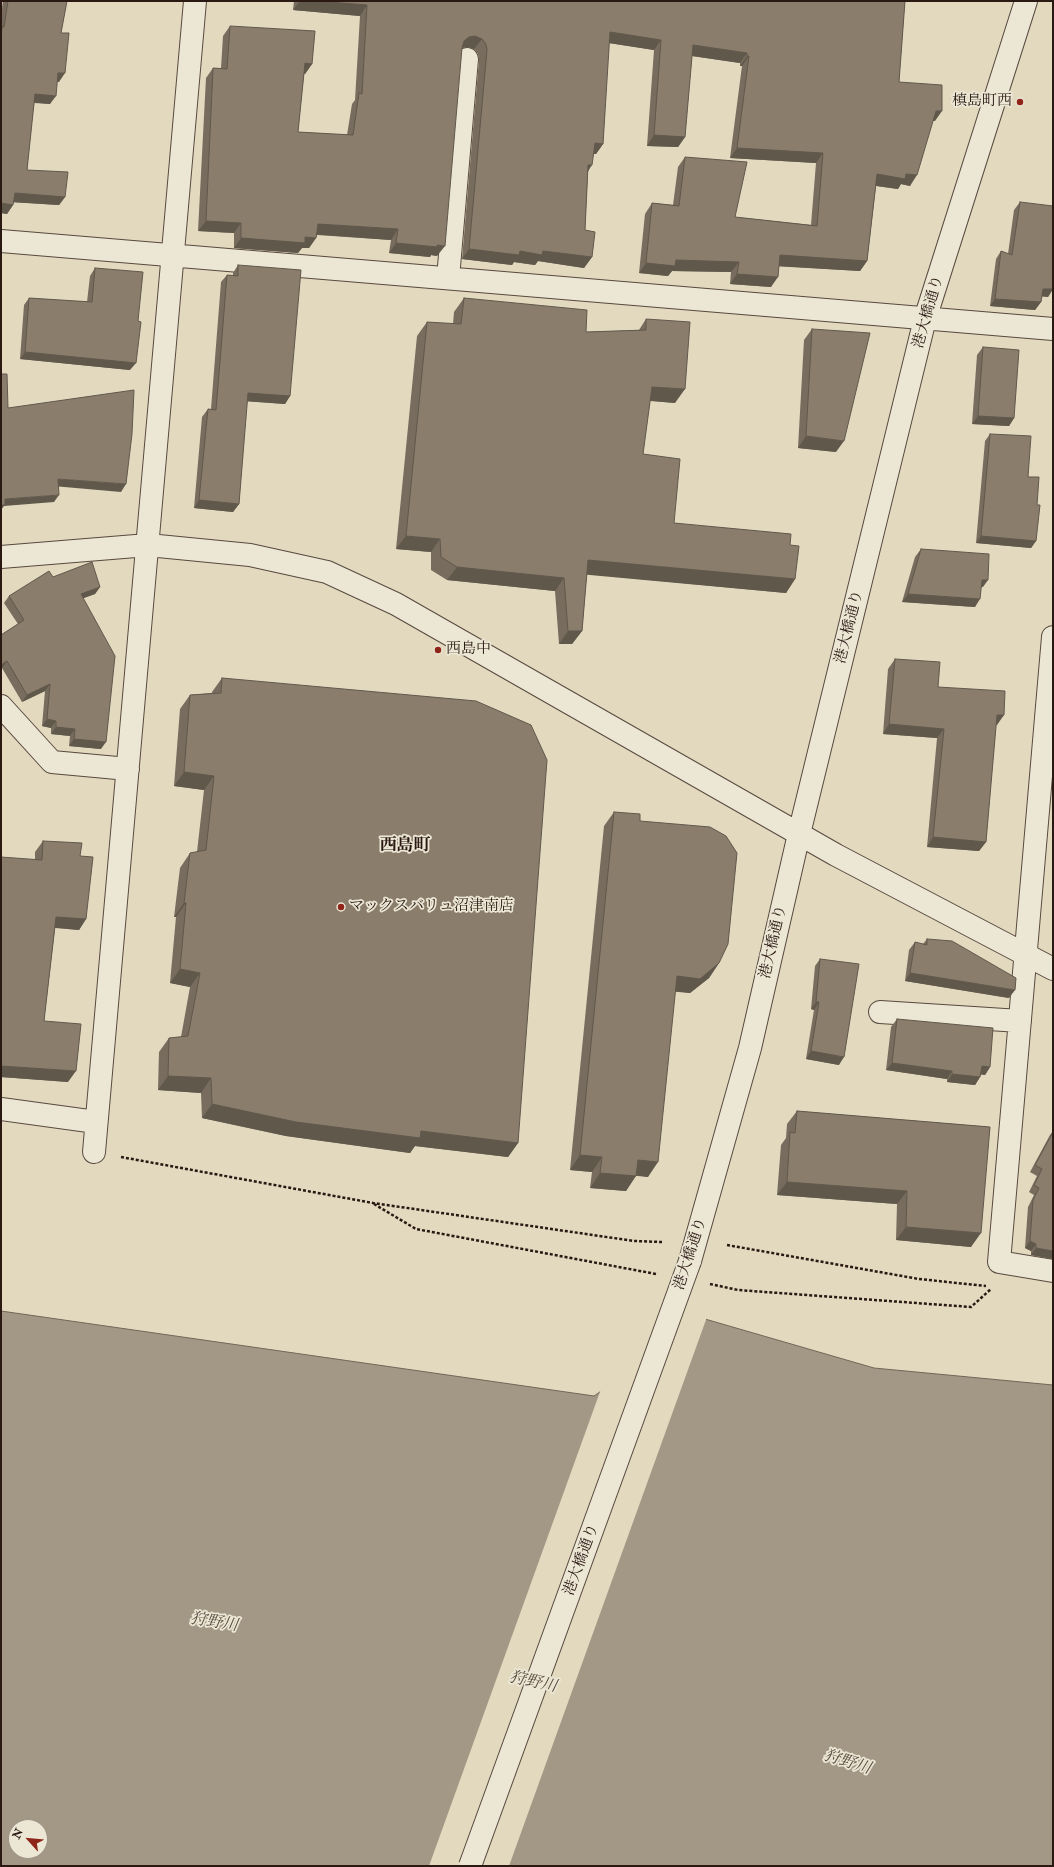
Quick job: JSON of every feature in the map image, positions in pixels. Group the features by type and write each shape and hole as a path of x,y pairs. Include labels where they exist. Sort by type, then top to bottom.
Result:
{"street":[{"path":"94,1152 174,255 195,1"},
{"name":"港大橋通り","path":"470,1866 690,1261 750,1048 799,834 925,319 1026,1"},
{"path":"448,278 467,59"},
{"path":"1,241 1053,329"},
{"path":"1,557 148,545 250,555 327,572 396,604 836,855 1053,969"},
{"path":"1053,637 1047,778 1026,954 999,1262 1053,1271"},
{"path":"1,706 52,762 128,769"},
{"path":"880,1012 1020,1021"},
{"path":"1,1109 96,1122"}],"path":[{"path":"94,1152 372,1203 634,1241 662,1242"},
{"path":"727,1245 919,1279 993,1287"}],"water":[{"name":"狩野川","path":"1,1311 594,1396 705,1319 874,1368 1053,1385 1053,1866 1,1866"}],"pier":[{"path":"704,1317 707,1317 509,1866 429,1866 601,1389"}],"building":[{"path":"8,1 67,1 61,33 69,33 65,73 58,73 56,96 35,94 27,170 68,172 65,197 15,193 13,205 1,203 1,39"},
{"path":"316,1 905,1 899,82 942,85 942,111 936,111 917,175 906,174 905,179 877,174 867,261 780,255 778,277 737,274 739,262 676,260 675,266 646,263 652,203 679,206 685,157 747,162 735,217 817,226 823,153 737,148 749,56 747,56 747,53 693,45 685,137 654,135 661,40 610,32 603,144 595,143 592,165 588,165 585,230 595,232 592,257 543,251 542,255 520,251 519,255 469,249 487,50 486,44 482,39 475,36 469,37 464,41 462,48 445,246 437,245 437,247 396,243 398,229 318,224 316,238 305,237 305,243 241,238 241,223 206,221 213,68 227,69 230,26 315,31 312,64 305,63 298,132 353,135 359,93 362,94 367,5"},
{"path":"1020,202 1053,206 1053,289 1043,289 1041,302 995,299 1001,251 1012,255"},
{"path":"238,265 301,270 290,396 248,393 239,504 199,500 208,409 216,410 227,275 238,276"},
{"path":"95,268 143,272 138,321 141,322 136,363 25,352 29,298 92,302"},
{"path":"464,298 587,310 586,332 646,330 646,319 690,322 685,389 652,387 643,454 680,459 674,523 791,534 790,545 799,546 795,579 588,560 582,631 568,631 564,578 457,567 441,557 440,539 406,536 427,322 461,324"},
{"path":"812,329 870,333 844,441 806,436"},
{"path":"983,347 1019,350 1014,418 978,416"},
{"path":"1,374 7,374 8,408 134,390 132,434 126,484 58,479 59,495 5,499 5,505 1,505"},
{"path":"990,434 1031,436 1028,477 1039,477 1037,505 1040,505 1036,541 981,536"},
{"path":"921,549 989,554 988,580 982,580 980,599 908,594"},
{"path":"92,562 100,587 81,594 115,656 106,742 74,739 75,729 56,727 56,721 47,719 50,684 27,695 7,661 1,665 1,635 24,620 9,596 49,571 53,577"},
{"path":"895,659 940,662 938,687 1005,691 1004,715 997,715 986,842 933,837 944,729 889,724"},
{"path":"222,678 476,701 531,725 547,760 518,1143 421,1131 420,1138 296,1122 212,1104 211,1078 168,1076 169,1038 188,1036 200,973 180,969 186,903 184,903 190,853 206,850 214,776 184,772 190,695 221,693"},
{"path":"614,812 640,814 640,821 710,827 726,836 737,853 728,944 719,963 700,979 677,976 658,1162 638,1160 636,1176 600,1173 602,1157 580,1155"},
{"path":"43,841 82,843 80,856 93,857 86,919 56,917 44,1021 81,1024 76,1071 1,1066 1,857 42,860"},
{"path":"927,939 952,941 1016,978 1015,990 910,973 915,942 927,945"},
{"path":"820,959 859,964 844,1057 811,1051 819,1002 816,1002"},
{"path":"897,1019 993,1028 990,1067 982,1066 980,1077 952,1074 952,1071 892,1063"},
{"path":"797,1111 990,1127 981,1233 906,1227 907,1191 787,1182 790,1132 795,1133"},
{"path":"1053,1132 1053,1251 1036,1248 1036,1244 1030,1241 1033,1200 1039,1188 1034,1185 1042,1169 1035,1165"}],"place":[{"name":"槙島町西","path":"1020,102"},
{"name":"西島中","path":"438,650"},
{"name":"マックスバリュ沼津南店","path":"341,907"}],"district":[{"name":"西島町","path":"405,846"}]}
